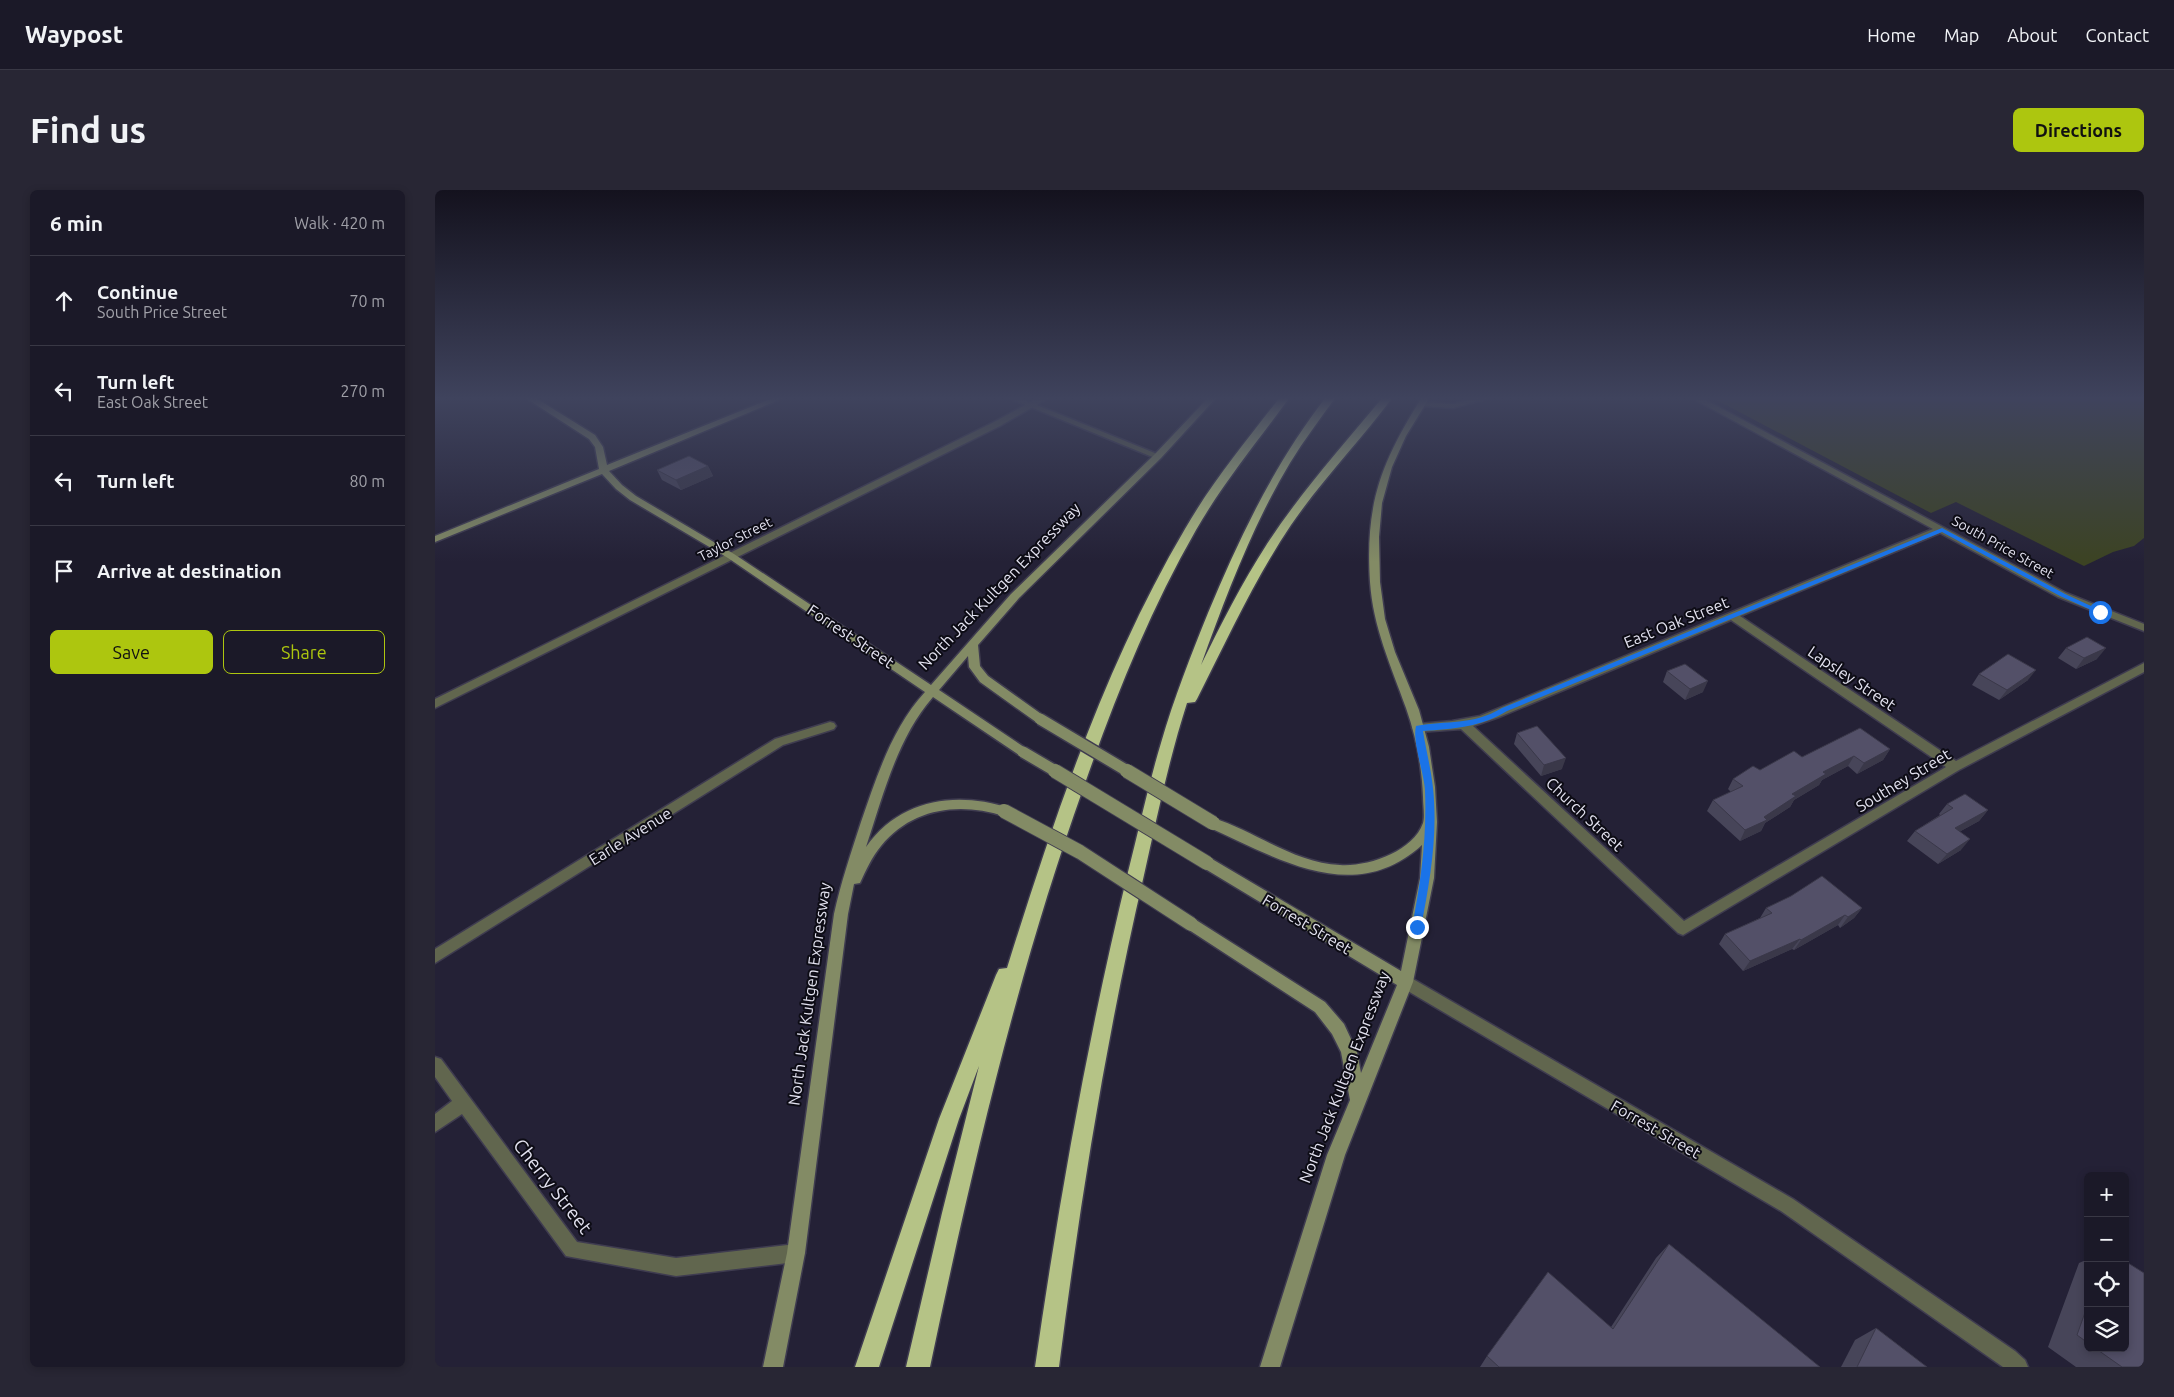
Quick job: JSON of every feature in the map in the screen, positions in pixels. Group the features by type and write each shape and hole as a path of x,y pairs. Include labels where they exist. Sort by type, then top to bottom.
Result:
{"highway":[{"path":"918,1367 959,1186 1017,960 1069,804 1110,695 1145,614 1190,529 1244,452"},
{"path":"1047,1367 1058,1278 1091,1081 1118,945 1168,742 1193,666 1243,544 1266,494 1291,452"},
{"path":"1168,742 1235,610 1273,544 1316,483 1342,452"},
{"path":"867,1367 949,1119 996,997 1033,909"}],"main road":[{"path":"600,452 605,470"},
{"path":"435,539 649,452"},
{"name":"North Jack Kultgen Expressway","path":"773,1367 796,1253 845,895 865,828 884,776 915,710 931,689 1015,596 1162,452"},
{"name":"North Jack Kultgen Expressway","path":"1270,1367 1333,1164 1405,982 1427,878 1430,822 1429,788 1418,728 1380,618 1375,582 1374,537 1377,503 1395,452"},
{"name":"Forrest Street","path":"605,470 619,487 633,498 731,556 1023,752 1405,982"},
{"path":"972,643 975,667 984,679 1040,719 1213,823 1295,859 1328,869 1353,870 1395,859 1420,840 1430,822"},
{"path":"845,895 877,841 898,823 925,809 949,804 973,804 1004,811 1080,852 1320,1007 1338,1029 1349,1052 1358,1100"}],"street":[{"name":"Taylor Street","path":"435,704 938,452"},
{"path":"1148,452 1158,456"},
{"name":"South Price Street","path":"1796,452 2062,595 2144,628"},
{"name":"East Oak Street","path":"1418,728 1464,725 1495,715 1942,530"},
{"name":"Lapsley Street","path":"1732,616 1955,767"},
{"name":"Southey Street","path":"1683,929 1955,767 2144,667"},
{"name":"Church Street","path":"1464,725 1683,929"},
{"name":"Earle Avenue","path":"435,957 779,742 829,726"},
{"name":"Forrest Street","path":"1405,982 1787,1205 2008,1358 2018,1367"},
{"name":"Cherry Street","path":"435,1064 573,1250 676,1267 796,1253"},
{"path":"435,1124 463,1103"}],"green space":[{"path":"1815,452 2144,452 2144,538 2134,546 2113,552 2084,566 1956,502 1931,513"}],"building":[{"path":"689,456 708,466 676,480 657,470"},
{"path":"2087,637 2106,648 2084,658 2066,648"},
{"path":"2008,654 2036,670 2007,690 1979,674"},
{"path":"1685,664 1708,681 1690,689 1667,671"},
{"path":"1537,726 1566,758 1544,765 1517,733"},
{"path":"1860,728 1890,749 1864,763 1854,756 1823,772 1826,774 1792,794 1796,796 1764,817 1767,820 1745,830 1713,800 1743,786 1733,779 1753,766 1760,770 1794,751 1802,757"},
{"path":"1965,794 1988,810 1955,828 1970,839 1947,854 1915,831 1953,808 1947,804"},
{"path":"1822,876 1862,908 1848,917 1845,915 1801,940 1750,961 1725,934 1772,913 1766,908 1791,896"},
{"path":"1669,1244 1820,1367 1499,1367 1487,1356 1548,1272 1613,1329"},
{"path":"2129,1264 2144,1273 2144,1367 2122,1367 2101,1352 2129,1352"},
{"path":"2084,1315 2084,1340 2077,1335"},
{"path":"1876,1328 1927,1367 1857,1367"}],"route":[{"path":"1417,927 1427,878 1430,831 1429,788 1418,728 1457,726 1482,720 1942,530 2062,595 2100,612"}]}
